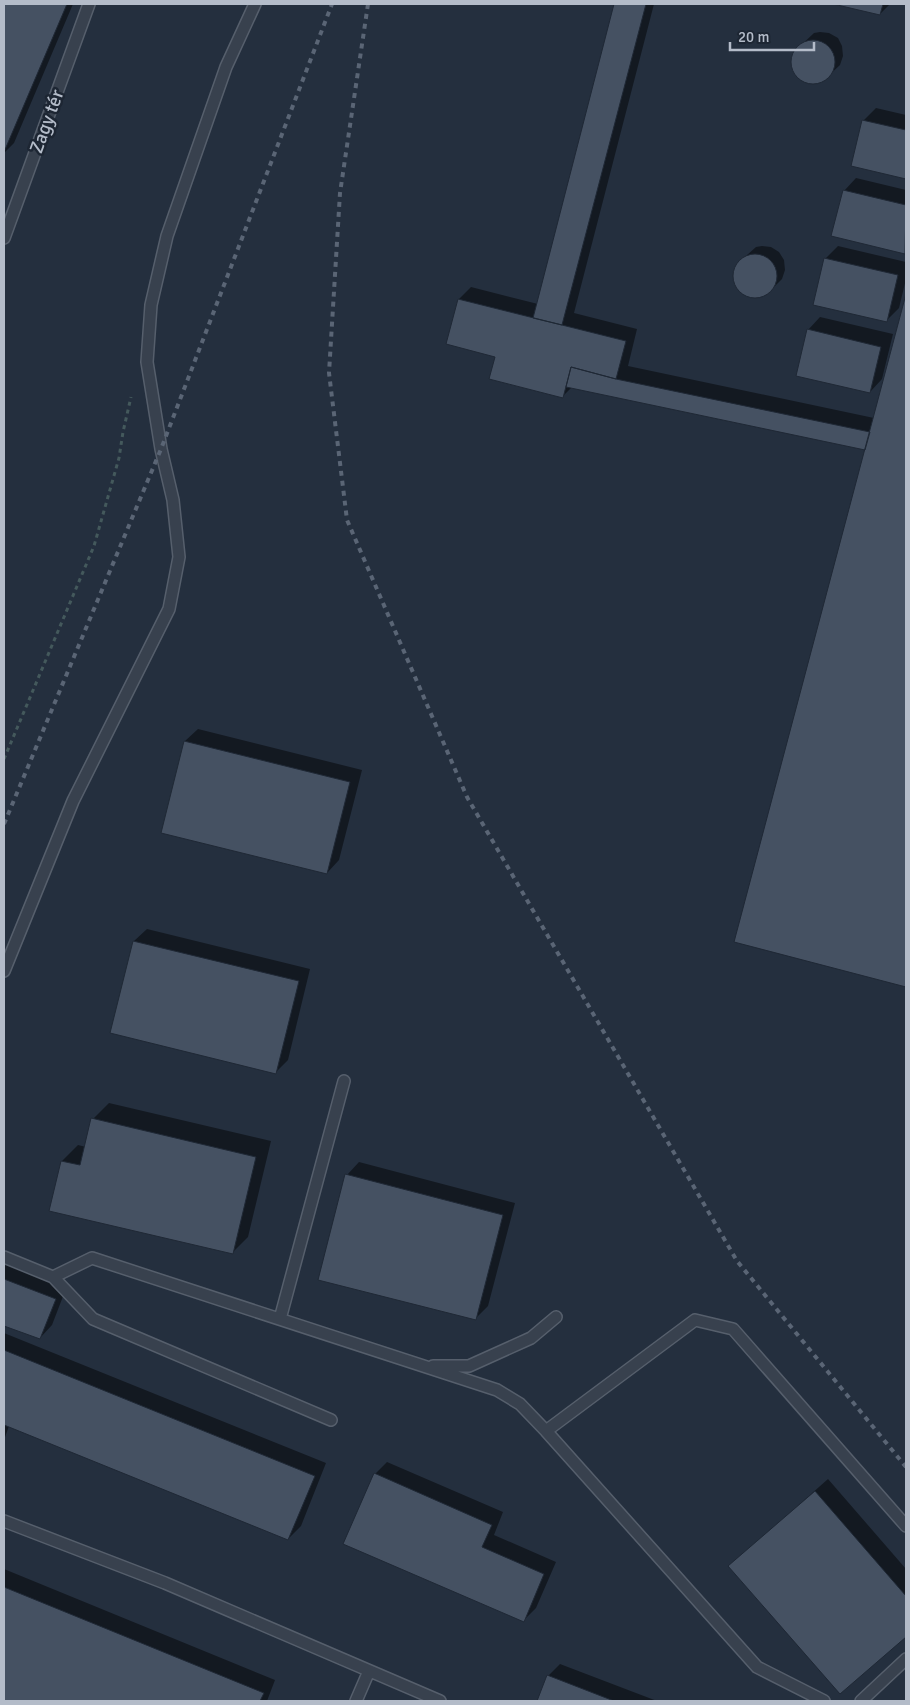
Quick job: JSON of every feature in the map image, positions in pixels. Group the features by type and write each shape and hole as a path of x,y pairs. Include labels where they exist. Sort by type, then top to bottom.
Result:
{"lane":[{"name":"Zagy tér","path":"4,237 89,4"},
{"path":"4,971 73,801 168,609 179,557 173,500 147,362 151,305 167,236 226,67 255,4"},
{"path":"280,1319 344,1081"},
{"path":"4,1257 53,1277 93,1319 331,1420"},
{"path":"53,1277 92,1258 497,1390 520,1404 757,1667 824,1701"},
{"path":"422,1366 469,1366 531,1338 556,1318"},
{"path":"546,1432 695,1320 733,1329 906,1526"},
{"path":"4,1521 165,1583 440,1701"},
{"path":"861,1701 906,1660"},
{"path":"356,1701 369,1671"}],"path":[{"path":"4,759 94,546 119,458 132,391 147,362"}],"building":[{"path":"4,4 67,4 4,152"},
{"path":"614,4 646,4 562,325 533,318"},
{"path":"833,4 883,4 880,15"},
{"path":"817,40 829,46 834,53 834,71 829,78 822,83 809,84 801,81 794,74 791,58 794,50 801,43"},
{"path":"862,120 906,130 906,179 851,166"},
{"path":"843,190 906,205 905,254 831,236"},
{"path":"759,254 771,260 776,267 776,285 771,292 764,297 751,298 743,295 736,288 733,272 736,264 743,257"},
{"path":"824,258 898,275 887,322 813,305"},
{"path":"906,294 906,987 734,942"},
{"path":"458,299 626,341 616,379 571,367 563,398 489,379 495,357 446,344"},
{"path":"807,329 881,347 870,393 796,376"},
{"path":"571,367 616,379 870,432 865,450 566,387"},
{"path":"184,741 350,782 327,874 161,833"},
{"path":"133,941 299,981 276,1074 110,1033"},
{"path":"91,1118 256,1157 233,1254 49,1211 61,1161 80,1165"},
{"path":"345,1174 503,1215 476,1320 318,1280"},
{"path":"4,1279 56,1299 40,1339 4,1326"},
{"path":"4,1350 315,1476 288,1540 4,1425"},
{"path":"374,1473 492,1525 482,1547 544,1574 524,1622 343,1544"},
{"path":"815,1491 906,1596 906,1637 840,1694 728,1566"},
{"path":"4,1587 264,1693 260,1701 4,1701"},
{"path":"547,1675 614,1701 537,1701"}],"railway":[{"path":"4,824 161,449 332,4"},
{"path":"368,4 340,193 329,373 347,520 467,797 737,1261 906,1467"}]}
